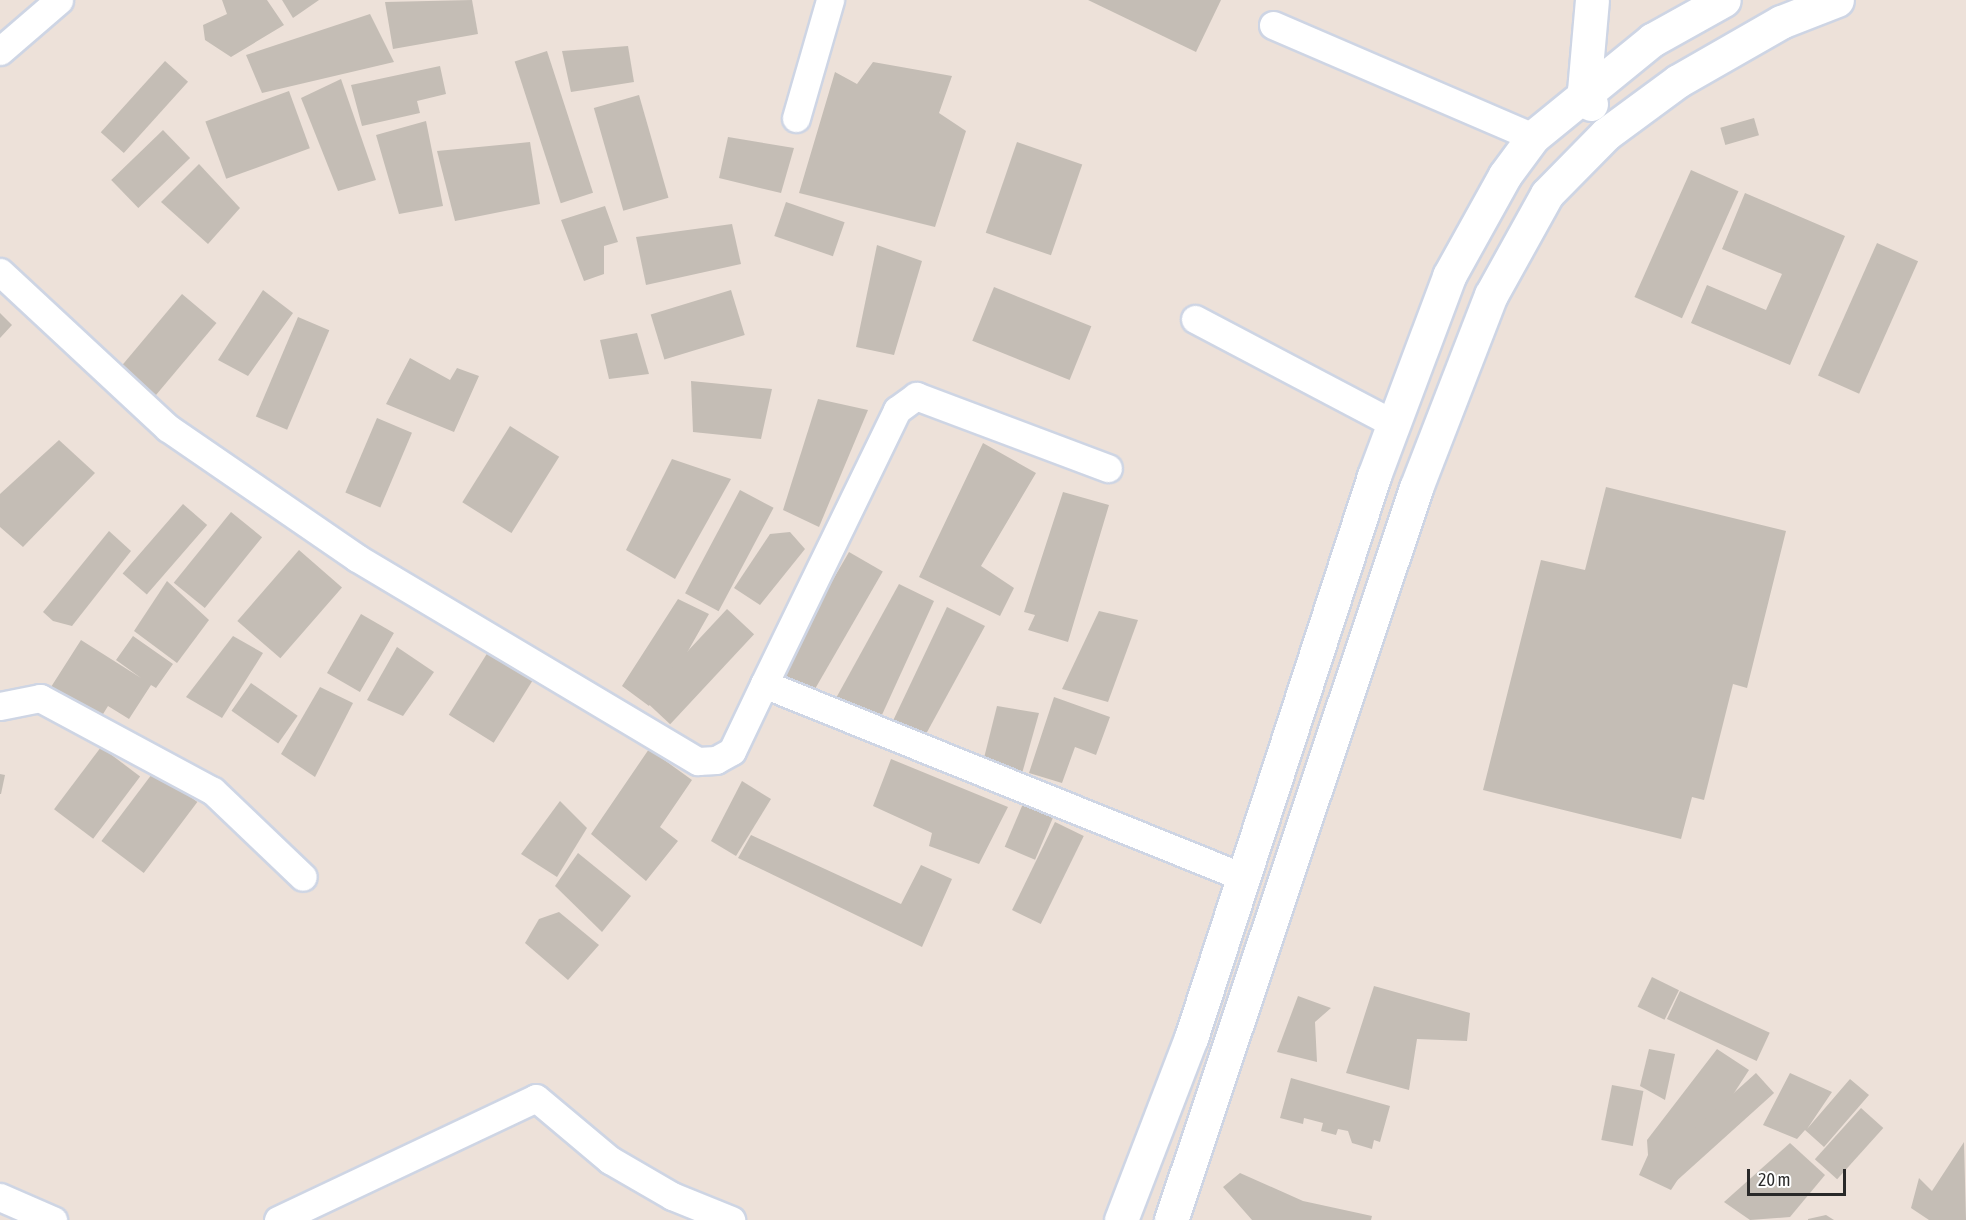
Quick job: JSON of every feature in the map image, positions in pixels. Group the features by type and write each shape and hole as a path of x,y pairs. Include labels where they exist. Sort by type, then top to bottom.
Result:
{"main road":[{"path":"1592,0 1584,91 1606,134"},
{"path":"1121,1220 1191,1038 1394,424 1449,276 1504,176 1533,137 1584,91 1652,40 1724,0"},
{"path":"1171,1220 1416,488 1491,295 1547,194 1606,134 1688,75 1780,22 1836,0"}],"street":[{"path":"0,51 59,0"},
{"path":"796,118 830,0"},
{"path":"1274,25 1533,137"},
{"path":"0,272 168,428 357,558 698,761 716,760 732,751 897,410 916,396 1108,468"},
{"path":"1195,319 1394,424"},
{"path":"764,684 1243,877"},
{"path":"0,706 40,698 213,790 303,877"},
{"path":"278,1220 536,1098 610,1160 672,1196 731,1220"},
{"path":"0,1197 53,1220"}],"building":[{"path":"222,0 267,0 284,25 231,57 205,40 203,25 227,14"},
{"path":"282,0 319,0 293,18"},
{"path":"472,0 478,34 393,49 385,2"},
{"path":"1088,0 1221,0 1196,52"},
{"path":"370,14 394,62 262,93 246,55"},
{"path":"628,46 634,82 571,92 562,51"},
{"path":"547,51 593,193 561,203 515,62"},
{"path":"165,61 188,82 124,153 101,132"},
{"path":"873,62 952,76 939,113 966,131 935,227 799,193 835,72 857,84"},
{"path":"440,66 446,94 417,101 420,113 362,126 351,85"},
{"path":"341,79 376,180 338,191 301,98"},
{"path":"289,91 310,148 226,179 205,121"},
{"path":"639,95 668,198 623,211 594,108"},
{"path":"1754,118 1759,135 1725,145 1720,128"},
{"path":"426,121 443,206 399,214 376,135"},
{"path":"163,130 190,158 138,208 111,180"},
{"path":"728,137 794,148 781,193 719,178"},
{"path":"530,142 540,204 455,221 437,151"},
{"path":"1017,142 1082,164 1051,255 986,233"},
{"path":"199,164 240,208 208,244 161,202"},
{"path":"1691,170 1739,191 1682,318 1634,297"},
{"path":"1745,193 1845,236 1790,365 1691,323 1707,285 1766,310 1782,274 1722,249"},
{"path":"786,202 845,222 833,256 774,236"},
{"path":"605,206 618,242 604,246 604,274 584,281 561,220"},
{"path":"732,224 741,264 646,285 636,237"},
{"path":"1877,243 1918,261 1859,394 1818,375"},
{"path":"877,245 922,261 894,355 856,347"},
{"path":"994,287 1091,326 1070,380 972,341"},
{"path":"263,290 293,313 248,376 218,360"},
{"path":"731,290 745,335 664,360 651,315"},
{"path":"182,294 216,323 153,398 119,369"},
{"path":"0,313 12,325 0,338"},
{"path":"298,317 329,330 287,430 256,416"},
{"path":"637,333 649,374 609,379 600,340"},
{"path":"410,358 450,380 457,368 479,376 454,432 386,404"},
{"path":"691,381 772,389 761,439 693,432"},
{"path":"818,399 868,410 819,527 783,510"},
{"path":"377,418 412,433 380,507 345,493"},
{"path":"510,426 559,457 511,533 462,502"},
{"path":"59,440 95,473 23,547 0,527 0,494"},
{"path":"983,443 1036,473 981,566 1014,588 1000,616 919,577"},
{"path":"672,459 731,479 675,579 626,550"},
{"path":"1606,487 1786,531 1747,688 1733,684 1704,800 1692,797 1681,839 1483,790 1541,560 1585,570"},
{"path":"740,490 774,508 719,611 685,593"},
{"path":"1063,492 1109,505 1068,642 1028,630 1035,615 1024,612"},
{"path":"183,504 207,525 147,594 123,573"},
{"path":"231,512 262,537 205,608 174,583"},
{"path":"109,531 131,551 72,626 53,621 43,612"},
{"path":"790,532 805,549 760,605 734,588 770,534"},
{"path":"299,550 342,587 280,658 237,621"},
{"path":"849,552 883,572 811,696 777,677"},
{"path":"167,581 209,620 177,663 134,631"},
{"path":"899,584 934,601 881,717 835,700"},
{"path":"678,599 709,614 667,688 660,685 649,706 622,686"},
{"path":"947,607 985,626 926,734 891,725"},
{"path":"727,609 754,634 670,724 643,699"},
{"path":"1099,611 1138,620 1108,702 1062,689"},
{"path":"361,614 394,633 360,692 327,673"},
{"path":"133,636 173,664 156,688 151,685 129,719 108,706 100,719 51,687 81,640 141,678 116,660"},
{"path":"233,636 263,653 222,718 186,697"},
{"path":"397,647 434,672 403,716 367,700"},
{"path":"488,652 533,680 494,743 449,715"},
{"path":"251,683 298,716 278,744 231,711"},
{"path":"320,687 353,703 315,777 281,754"},
{"path":"1054,697 1110,717 1096,755 1075,747 1062,783 1029,773"},
{"path":"997,706 1039,713 1021,777 983,762"},
{"path":"101,747 140,776 93,839 54,809"},
{"path":"649,749 692,780 660,827 678,841 646,881 591,834"},
{"path":"891,759 1008,807 979,864 929,846 932,833 873,806"},
{"path":"155,770 197,802 144,873 101,841"},
{"path":"0,774 5,775 1,794 0,794"},
{"path":"742,781 771,799 736,856 711,841"},
{"path":"1025,799 1055,812 1035,860 1005,847"},
{"path":"560,801 587,828 557,877 521,854"},
{"path":"1055,822 1084,836 1041,924 1012,910"},
{"path":"751,835 901,904 921,865 952,879 922,947 738,858"},
{"path":"578,853 631,896 602,932 555,886"},
{"path":"559,912 599,945 568,980 525,943 539,919"},
{"path":"1652,977 1679,990 1664,1020 1638,1007"},
{"path":"1374,986 1470,1013 1467,1041 1417,1039 1409,1090 1346,1073"},
{"path":"1680,991 1770,1033 1757,1061 1667,1019"},
{"path":"1298,996 1331,1008 1315,1022 1317,1062 1277,1052"},
{"path":"1649,1049 1675,1054 1665,1100 1640,1086"},
{"path":"1717,1049 1749,1070 1671,1190 1639,1175 1648,1155 1647,1140"},
{"path":"1756,1073 1774,1093 1674,1183 1656,1163"},
{"path":"1790,1073 1832,1092 1807,1129 1850,1079 1869,1095 1824,1147 1805,1130 1797,1139 1763,1125"},
{"path":"1291,1078 1390,1106 1380,1142 1374,1140 1372,1149 1352,1143 1348,1131 1338,1129 1336,1135 1321,1131 1323,1123 1304,1118 1303,1124 1280,1118"},
{"path":"1612,1085 1643,1091 1633,1146 1601,1140"},
{"path":"1861,1108 1883,1128 1837,1179 1815,1159"},
{"path":"1964,1142 1966,1220 1929,1220 1911,1208 1919,1178 1932,1191"},
{"path":"1790,1143 1825,1175 1790,1217 1750,1220 1724,1202"},
{"path":"1240,1173 1303,1201 1372,1216 1371,1220 1252,1220 1223,1187"},
{"path":"1826,1215 1834,1220 1808,1220 1808,1219"}]}
